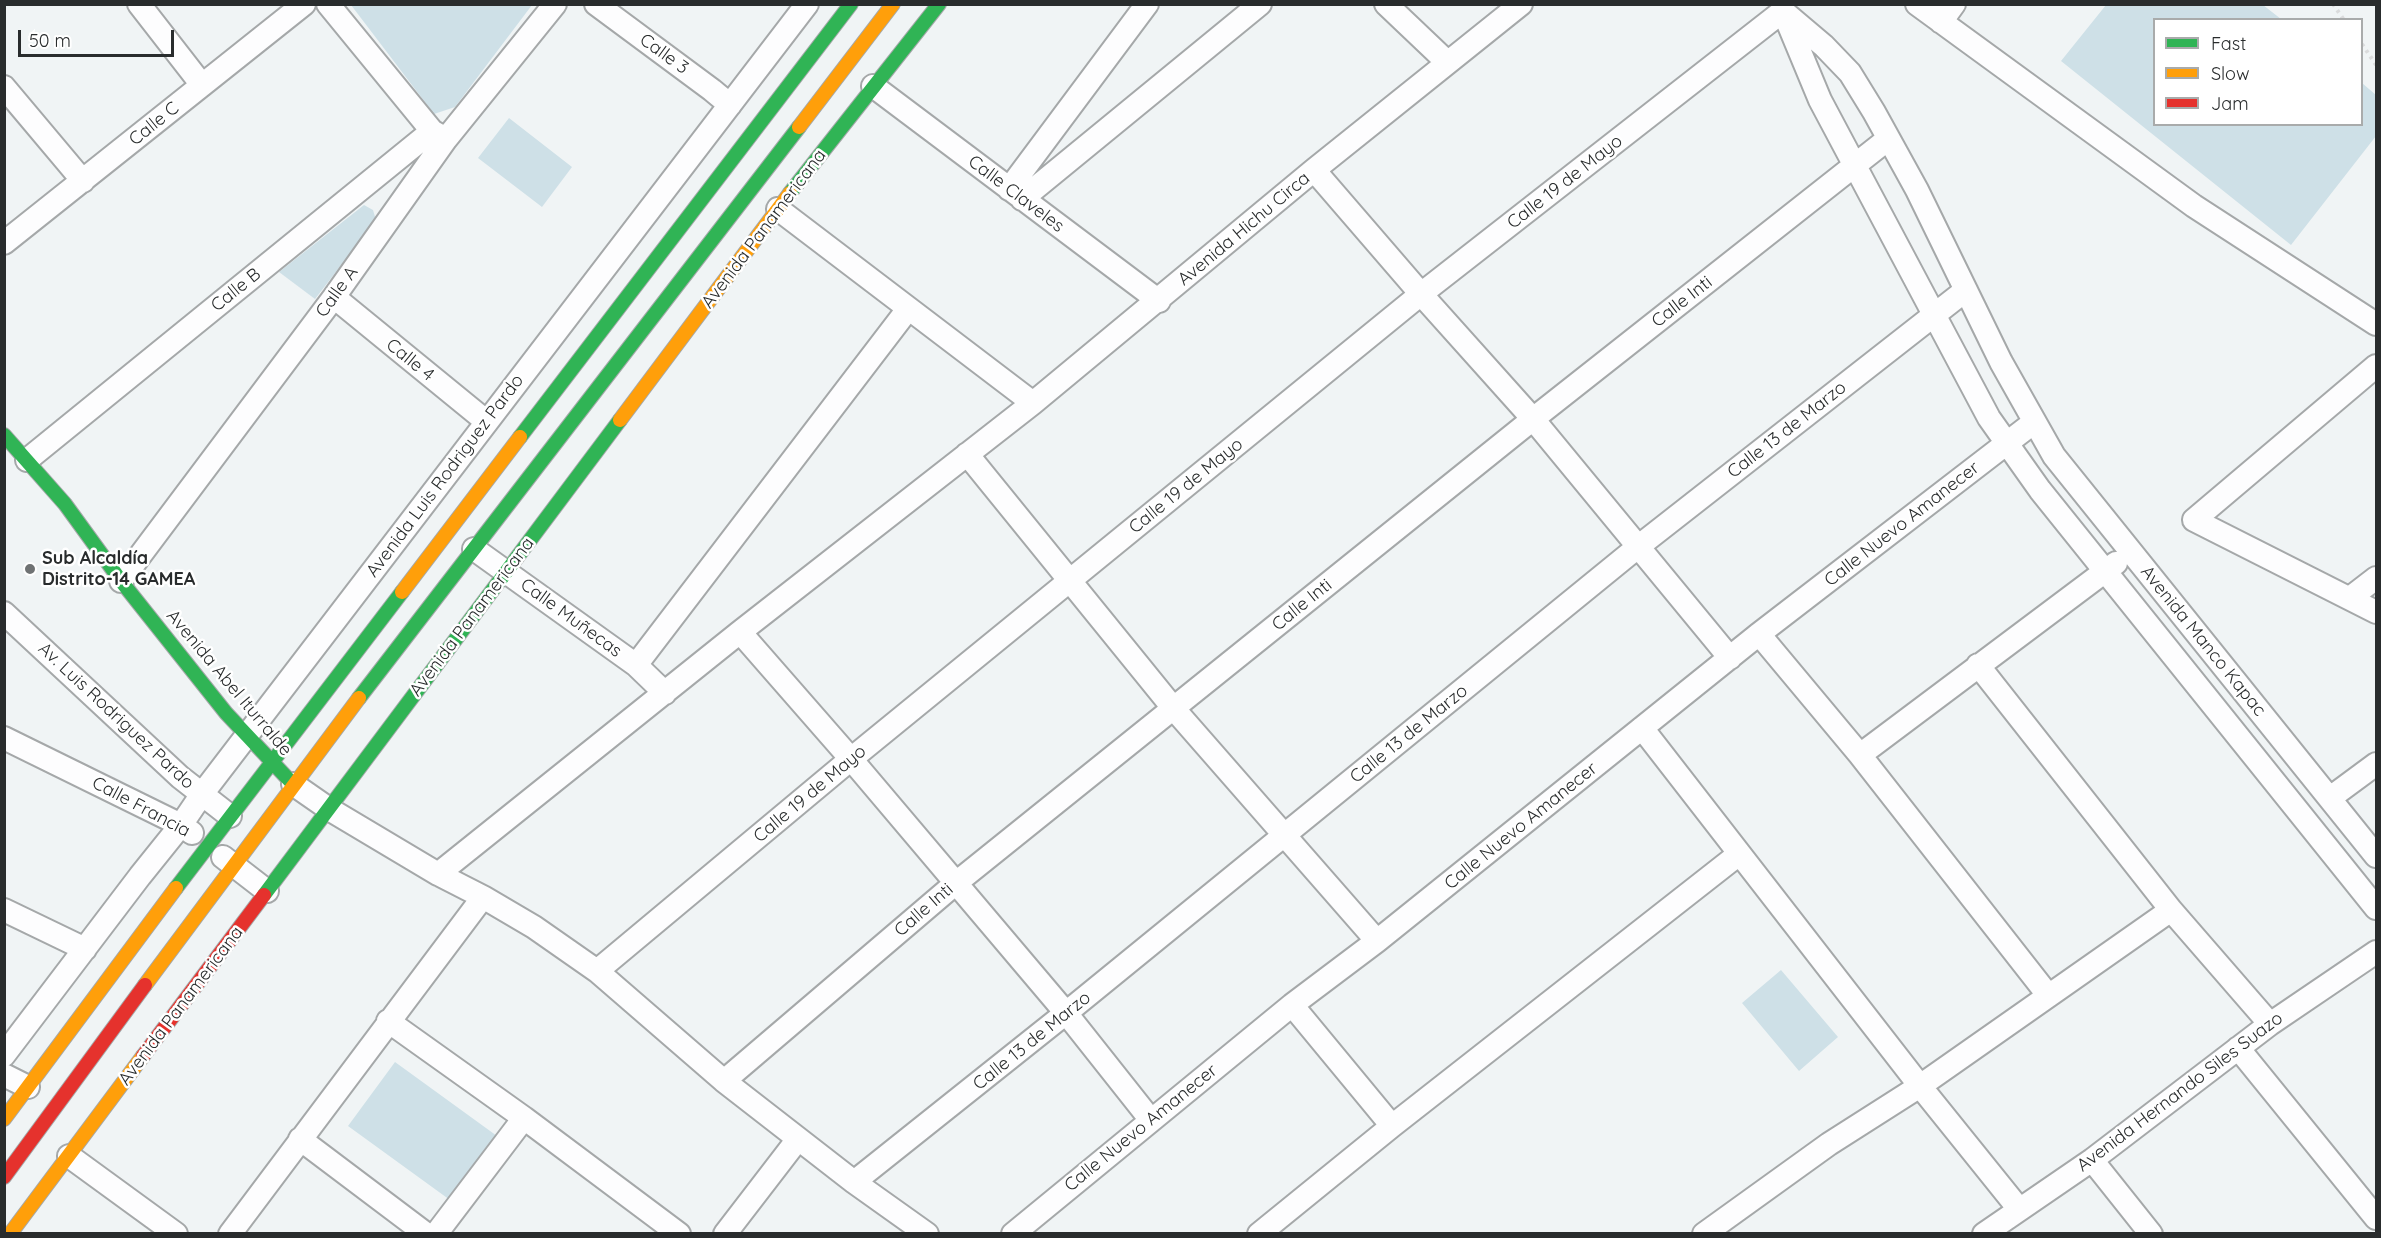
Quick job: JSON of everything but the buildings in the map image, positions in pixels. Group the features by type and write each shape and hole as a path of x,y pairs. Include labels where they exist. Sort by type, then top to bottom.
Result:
{"main road":[{"path":"4,1119 230,816 852,4"},
{"name":"Avenida Panamericana","path":"4,1177 293,784 893,4"},
{"name":"Avenida Panamericana","path":"10,1233 778,209 939,4"},
{"name":"Avenida Abel Iturralde","path":"4,435 65,504 121,581 246,735 293,784"}],"street":[{"path":"139,4 202,85"},
{"name":"Calle C","path":"4,243 304,4"},
{"path":"328,4 439,135"},
{"name":"Calle A","path":"121,581 333,297 439,135 555,4"},
{"name":"Calle 3","path":"596,4 730,105"},
{"name":"Avenida Luis Rodriguez Pardo","path":"85,949 181,825 246,735 807,4"},
{"path":"1016,194 1147,4"},
{"path":"1016,194 1260,4"},
{"path":"1386,4 1447,62"},
{"name":"Avenida Hichu Circa","path":"438,874 740,632 1033,403 1159,301 1314,170 1521,4"},
{"path":"1917,4 1948,13 2194,206 2376,324"},
{"path":"1780,8 1820,100 1989,418 2040,490 2376,908"},
{"name":"Avenida Manco Kapac","path":"1780,8 1824,45 1850,73 1917,190 2033,423 2054,456 2376,856"},
{"name":"Calle 19 de Mayo","path":"597,971 851,759 1421,294 1780,8"},
{"name":"Calle Claveles","path":"873,86 1159,301"},
{"path":"4,87 83,181"},
{"name":"Calle B","path":"27,460 439,135"},
{"name":"Calle Inti","path":"724,1081 956,883 1533,419 1888,139"},
{"path":"1314,170 1533,419 1730,658"},
{"path":"778,209 1033,403"},
{"name":"Calle 13 de Marzo","path":"854,1182 1066,1013 1639,546 1966,290"},
{"name":"Calle 4","path":"333,297 487,422"},
{"path":"636,665 908,309"},
{"path":"2376,366 2194,520 2376,612"},
{"name":"Calle Nuevo Amanecer","path":"1013,1233 1150,1119 1292,1005 1377,941 1759,634 2033,423"},
{"path":"967,454 1174,709 1377,941"},
{"name":"Calle Muñecas","path":"474,549 636,665 665,693"},
{"path":"1860,754 2131,552"},
{"path":"2350,598 2376,578"},
{"name":"Av. Luis Rodriguez Pardo","path":"4,613 180,777 230,816"},
{"path":"740,632 1066,1013 1150,1119"},
{"path":"1759,634 1860,754 2048,995"},
{"path":"1978,665 2171,910 2270,1024"},
{"path":"1642,728 1920,1086 2019,1209"},
{"name":"Calle Francia","path":"4,738 181,825 267,891"},
{"path":"2330,798 2376,764"},
{"path":"293,784 329,809 438,874 534,927 597,971 724,1081 921,1232"},
{"path":"1264,1232 1392,1126 1739,854"},
{"path":"230,1233 483,897"},
{"path":"4,910 85,949 4,1055"},
{"path":"1704,1233 1829,1144 1920,1086 2171,910"},
{"name":"Avenida Hernando Siles Suazo","path":"1984,1233 2092,1160 2270,1024 2376,952"},
{"path":"1292,1005 1392,1126"},
{"path":"388,1021 679,1233"},
{"path":"2238,1048 2376,1218"},
{"path":"4,1075 28,1087"},
{"path":"436,1233 524,1118"},
{"path":"725,1233 798,1139"},
{"path":"300,1140 426,1233"},
{"path":"69,1156 176,1233"},
{"path":"2092,1160 2151,1233"}],"path":[{"path":"2333,4 2343,18"},
{"path":"2363,47 2376,65"}],"shaded area":[{"path":"351,5 532,5 455,107 434,114"},
{"path":"2106,5 2263,5 2280,18 2153,18 2153,126 2363,126 2363,84 2376,95 2376,136 2291,245 2061,61"},
{"path":"509,118 572,167 542,207 478,158"},
{"path":"364,205 373,210 376,220 315,299 279,272"},
{"path":"1781,970 1838,1037 1799,1071 1742,1003"},
{"path":"395,1062 497,1136 450,1200 348,1126"}],"traffic: fast":[{"path":"520,437 851,4"},
{"path":"790,193 939,4"},
{"path":"359,698 799,127"},
{"path":"264,895 620,420"},
{"path":"4,435 65,504 121,581 226,713 290,781"},
{"path":"176,888 402,592"}],"traffic: slow":[{"path":"799,127 893,4"},
{"path":"620,420 790,193"},
{"path":"402,592 520,437"},
{"path":"145,985 359,698"},
{"path":"4,1119 176,888"},
{"path":"10,1234 143,1056"}],"traffic: jam":[{"path":"143,1056 264,895"},
{"path":"4,1177 145,985"}],"place":[{"name":"Sub Alcaldía Distrito-14 GAMEA","path":"30,569"}]}
